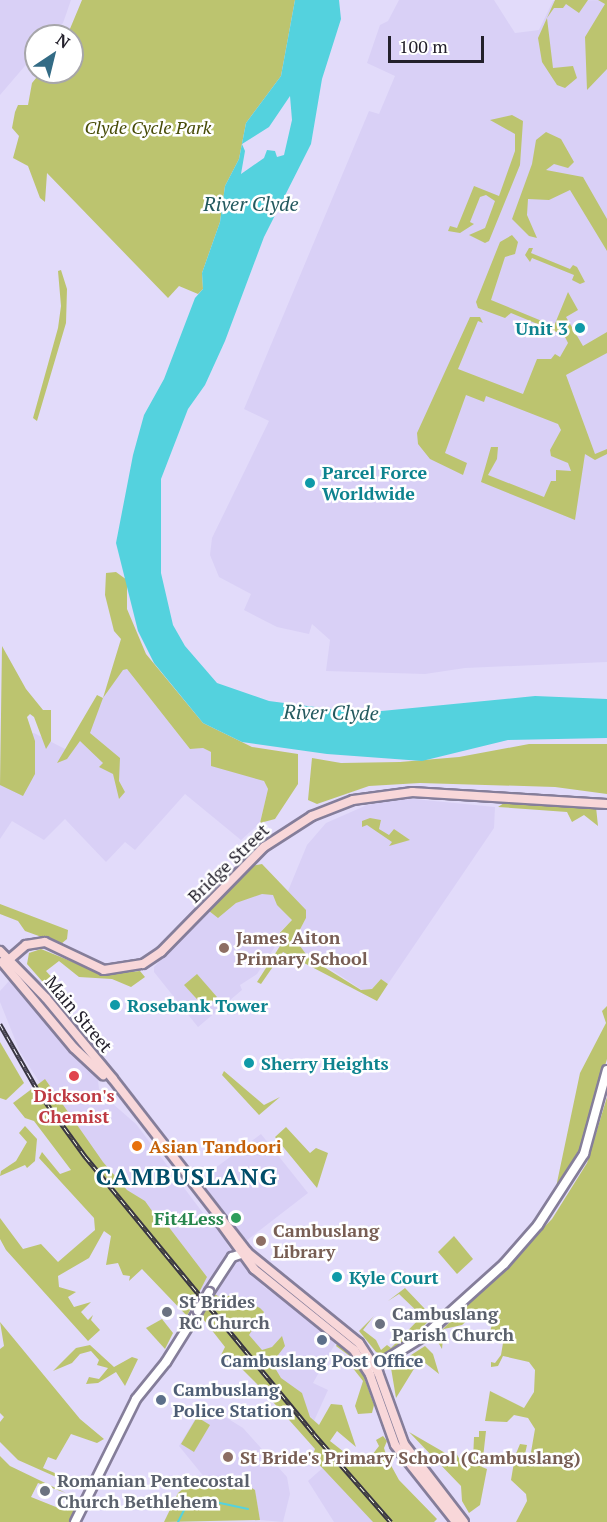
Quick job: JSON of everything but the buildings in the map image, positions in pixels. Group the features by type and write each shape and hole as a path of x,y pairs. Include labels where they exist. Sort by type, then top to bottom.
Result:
{"main road":[{"name":"Bridge Street","path":"4,962 26,945 45,942 104,970 143,964 161,952 264,847 312,816 353,800 412,792 607,804"},
{"name":"Main Street","path":"0,951 4,962 74,1048 129,1101 211,1204 243,1252 352,1336 371,1369"},
{"path":"371,1369 395,1445 456,1522"},
{"path":"371,1369 404,1444 464,1522"}],"street":[{"path":"371,1369 424,1336 504,1264 538,1225 584,1154 607,1070"},
{"path":"75,1522 136,1399 166,1362 227,1264 243,1252"}],"shaded area":[{"path":"0,0 71,0 62,24 24,24 24,67 0,95"},
{"path":"399,0 494,0 515,33 539,30 553,1 607,0 607,662 465,668 425,674 326,671 330,640 312,624 309,634 277,627 244,610 251,594 219,577 210,555 212,538 269,421 244,409 369,111 379,114 395,76 367,63 380,25 388,21"},
{"path":"123,669 127,669 190,749 203,748 264,781 268,789 260,823 241,840 185,794 135,850 125,842 106,862 65,819 44,840 12,821 0,839 0,785 15,738 34,733 67,750"},
{"path":"404,798 495,807 494,828 388,984 381,979 372,989 362,990 311,956 308,958 295,939 306,918 288,891 307,845 326,823 367,805"},
{"name":"James Aiton Primary School","path":"252,866 272,886 277,904 292,920 276,936 278,942 257,974 240,985 242,990 198,1027 154,972 154,967"},
{"path":"9,981 98,1080 99,1089 136,1124 212,1225 222,1232 228,1246 264,1287 339,1337 313,1383 328,1390 314,1421 174,1257 54,1105 20,1052 0,1002 0,991"},
{"path":"261,1134 308,1193 246,1241 199,1180"},
{"name":"St Bride's Primary School (Cambuslang)","path":"204,1404 243,1428 287,1477 290,1494 283,1522 260,1520 255,1491 233,1476 205,1478 179,1446"},
{"path":"326,1465 374,1522 334,1522 308,1481"}],"green space":[{"name":"Clyde Cycle Park","path":"82,0 295,0 281,76 246,123 239,159 225,186 220,222 202,273 203,289 198,294 179,286 168,298 47,173 45,202 40,198 28,166 13,158 19,136 12,128 15,112 18,105 28,105 32,84 84,84 84,24 72,24"},
{"path":"555,0 588,0 579,13 566,4 563,8 554,8 547,18 553,68 573,66 577,78 565,88 557,85 542,62 538,38"},
{"path":"598,0 607,0 607,69 587,90 585,37 605,4"},
{"path":"512,115 523,121 520,165 489,241 485,243 469,235 485,228 495,201 486,195 480,197 470,222 474,224 460,233 448,231 450,226 457,228 474,186 499,196 515,151 515,134 490,120"},
{"path":"546,132 561,139 574,162 568,168 554,164 546,170 583,177 607,219 607,251 570,190 549,200 528,199 527,215 537,238 529,236 512,219 532,164 536,140"},
{"path":"512,235 518,242 515,254 505,257 491,300 554,326 568,292 578,310 566,317 583,346 607,332 607,353 566,375 595,454 607,449 607,454 595,460 585,454 575,520 481,482 491,447 498,447 497,459 488,475 544,497 551,481 556,481 556,470 571,471 568,463 551,456 550,450 561,430 558,424 486,396 484,402 466,395 445,453 467,463 463,475 430,459 418,444 417,433 470,317 480,317 483,323 478,321 458,369 523,394 537,359 551,359 555,354 560,357 568,343 564,335 511,313 505,318 478,308 476,302 500,242"},
{"path":"529,248 533,248 531,253 570,269 573,265 577,267 585,282 580,284 572,280 574,275 532,258 530,262 525,255"},
{"path":"61,270 67,289 66,323 37,421 33,418 58,328 61,306 58,271"},
{"path":"116,572 127,580 127,609 146,654 203,723 252,747 298,754 298,784 275,819 260,823 268,789 264,781 211,766 211,752 203,748 190,749 127,669 123,670 103,698 121,639 114,631 105,595 106,573"},
{"path":"2,646 26,689 43,710 51,710 51,741 46,749 34,717 30,714 27,717 35,741 35,774 23,796 0,785"},
{"path":"97,695 103,698 90,733 120,758 119,781 125,792 119,799 113,774 99,767 103,763 80,741 67,759 57,763"},
{"path":"529,744 607,744 607,794 555,787 420,783 369,786 317,804 308,800 312,758 341,763 400,762 459,757"},
{"path":"507,801 596,807 598,826 584,815 572,822 567,812 498,807"},
{"path":"370,818 381,820 379,829 389,835 394,829 410,840 389,846 392,842 367,825 362,827 362,821"},
{"path":"262,864 306,910 306,918 295,939 308,957 361,990 372,989 381,979 388,984 377,1001 283,952 261,984 257,982 280,946 276,937 292,920 277,905 273,895 262,894 236,903 218,918 209,911 252,866"},
{"path":"0,904 68,930 67,939 61,944 25,931 18,921 0,914"},
{"path":"41,949 95,971 111,974 140,971 145,977 131,987 112,979 79,977 59,961 46,971 63,990 56,997 27,964 29,953"},
{"path":"197,974 217,997 205,1008 184,985"},
{"path":"607,1006 607,1059 581,1146 555,1192 580,1073 606,1023 602,1011"},
{"path":"0,1042 24,1083 6,1100 0,1098"},
{"path":"224,1071 264,1105 280,1097 259,1115 222,1075"},
{"path":"45,1079 103,1162 127,1190 145,1201 160,1222 168,1226 207,1277 187,1316 142,1269 129,1281 130,1276 123,1275 118,1263 106,1265 111,1236 104,1231 89,1258 58,1276 59,1287 76,1292 68,1297 74,1307 91,1302 81,1312 88,1320 93,1315 91,1320 100,1330 88,1341 6,1250 0,1239 0,1218 23,1249 41,1244 58,1262 95,1230 94,1218 39,1158 42,1152 60,1174 71,1170 34,1121 25,1118 13,1103"},
{"path":"607,1097 607,1522 516,1522 527,1501 526,1494 511,1480 515,1456 520,1444 527,1445 525,1454 530,1458 535,1429 528,1418 514,1415 507,1422 485,1421 490,1391 524,1408 534,1392 535,1370 529,1362 503,1356 498,1366 491,1367 491,1362 495,1363 501,1355 504,1337 490,1332 494,1316 479,1310 462,1325 444,1329 442,1349 435,1337 552,1219 587,1163"},
{"path":"25,1126 37,1139 35,1161 27,1168 25,1165 0,1176 1,1171 16,1161 27,1142 19,1133"},
{"path":"286,1127 310,1153 316,1148 328,1153 317,1188 275,1137"},
{"path":"454,1236 473,1259 457,1274 438,1252"},
{"path":"405,1288 425,1309 430,1320 403,1345 385,1355 376,1352 359,1331 374,1316 363,1330 376,1340 381,1350 387,1345 391,1348 422,1316 399,1294 388,1301"},
{"path":"214,1294 220,1297 234,1295 264,1312 249,1335 262,1350 272,1347 282,1336 285,1346 272,1363 281,1378 302,1393 310,1417 319,1425 331,1404 342,1405 356,1447 337,1431 330,1441 363,1467 379,1446 376,1440 383,1436 387,1441 384,1448 387,1458 399,1480 437,1519 434,1522 373,1522 312,1457 315,1449 257,1384 238,1365 220,1357 225,1347 203,1319 196,1322 195,1318"},
{"path":"162,1319 173,1333 165,1349 146,1328"},
{"path":"0,1322 80,1419 104,1439 97,1443 71,1434 56,1460 48,1457 43,1468 76,1482 81,1488 18,1460 0,1442 0,1422 4,1417 0,1413 0,1349 4,1346"},
{"path":"338,1342 350,1352 362,1371 374,1405 372,1413 358,1414 355,1406 363,1381 348,1362 351,1357 336,1346"},
{"path":"90,1345 114,1367 132,1357 138,1359 125,1386 116,1372 98,1383 86,1384 89,1377 99,1379 108,1368 97,1365 99,1360 91,1351 80,1354 72,1363 53,1371 76,1348"},
{"path":"425,1346 433,1354 439,1374 420,1359 396,1398 391,1368"},
{"path":"197,1417 210,1425 194,1452 181,1444"},
{"path":"479,1431 486,1431 482,1467 487,1469 480,1505 469,1513 462,1501 461,1486 409,1432 447,1454 455,1451 461,1462 473,1460 474,1437 479,1437"},
{"path":"0,1456 10,1466 66,1493 38,1483 31,1497 61,1509 70,1508 79,1501 70,1522 0,1522"},
{"path":"233,1476 255,1490 260,1520 164,1522 178,1493 191,1482"}],"water":[{"name":"River Clyde","path":"295,0 339,0 341,19 322,79 311,144 264,237 225,341 205,385 188,409 161,479 161,573 173,625 185,646 217,683 269,701 361,713 535,696 607,699 607,738 508,740 422,761 327,754 242,742 203,723 154,663 138,631 116,543 133,455 144,415 164,379 195,298 203,289 202,273 220,222 225,186 239,159 246,123 281,76","holes":["290,96 292,120 284,155 277,157 275,151 267,150 264,158 241,174 245,151 242,144 269,127"]}],"waterway":[{"path":"178,1522 186,1506 206,1500 248,1509"}],"railway":[{"path":"0,1024 40,1094 85,1156 314,1434 391,1522"}],"place":[{"name":"Unit 3","path":"580,328"},
{"name":"Parcel Force Worldwide","path":"310,483"},
{"name":"James Aiton Primary School","path":"224,948"},
{"name":"Rosebank Tower","path":"115,1005"},
{"name":"Sherry Heights","path":"249,1063"},
{"name":"Dickson's Chemist","path":"74,1076"},
{"name":"Asian Tandoori","path":"137,1146"},
{"name":"Fit4Less","path":"236,1218"},
{"name":"Cambuslang Library","path":"261,1241"},
{"name":"Kyle Court","path":"337,1277"},
{"name":"St Brides RC Church","path":"167,1312"},
{"name":"Cambuslang Parish Church","path":"380,1324"},
{"name":"Cambuslang Post Office","path":"322,1340"},
{"name":"Cambuslang Police Station","path":"161,1400"},
{"name":"St Bride's Primary School (Cambuslang)","path":"228,1457"},
{"name":"Romanian Pentecostal Church Bethlehem","path":"45,1491"}],"district":[{"name":"CAMBUSLANG","path":"187,1177"}]}
